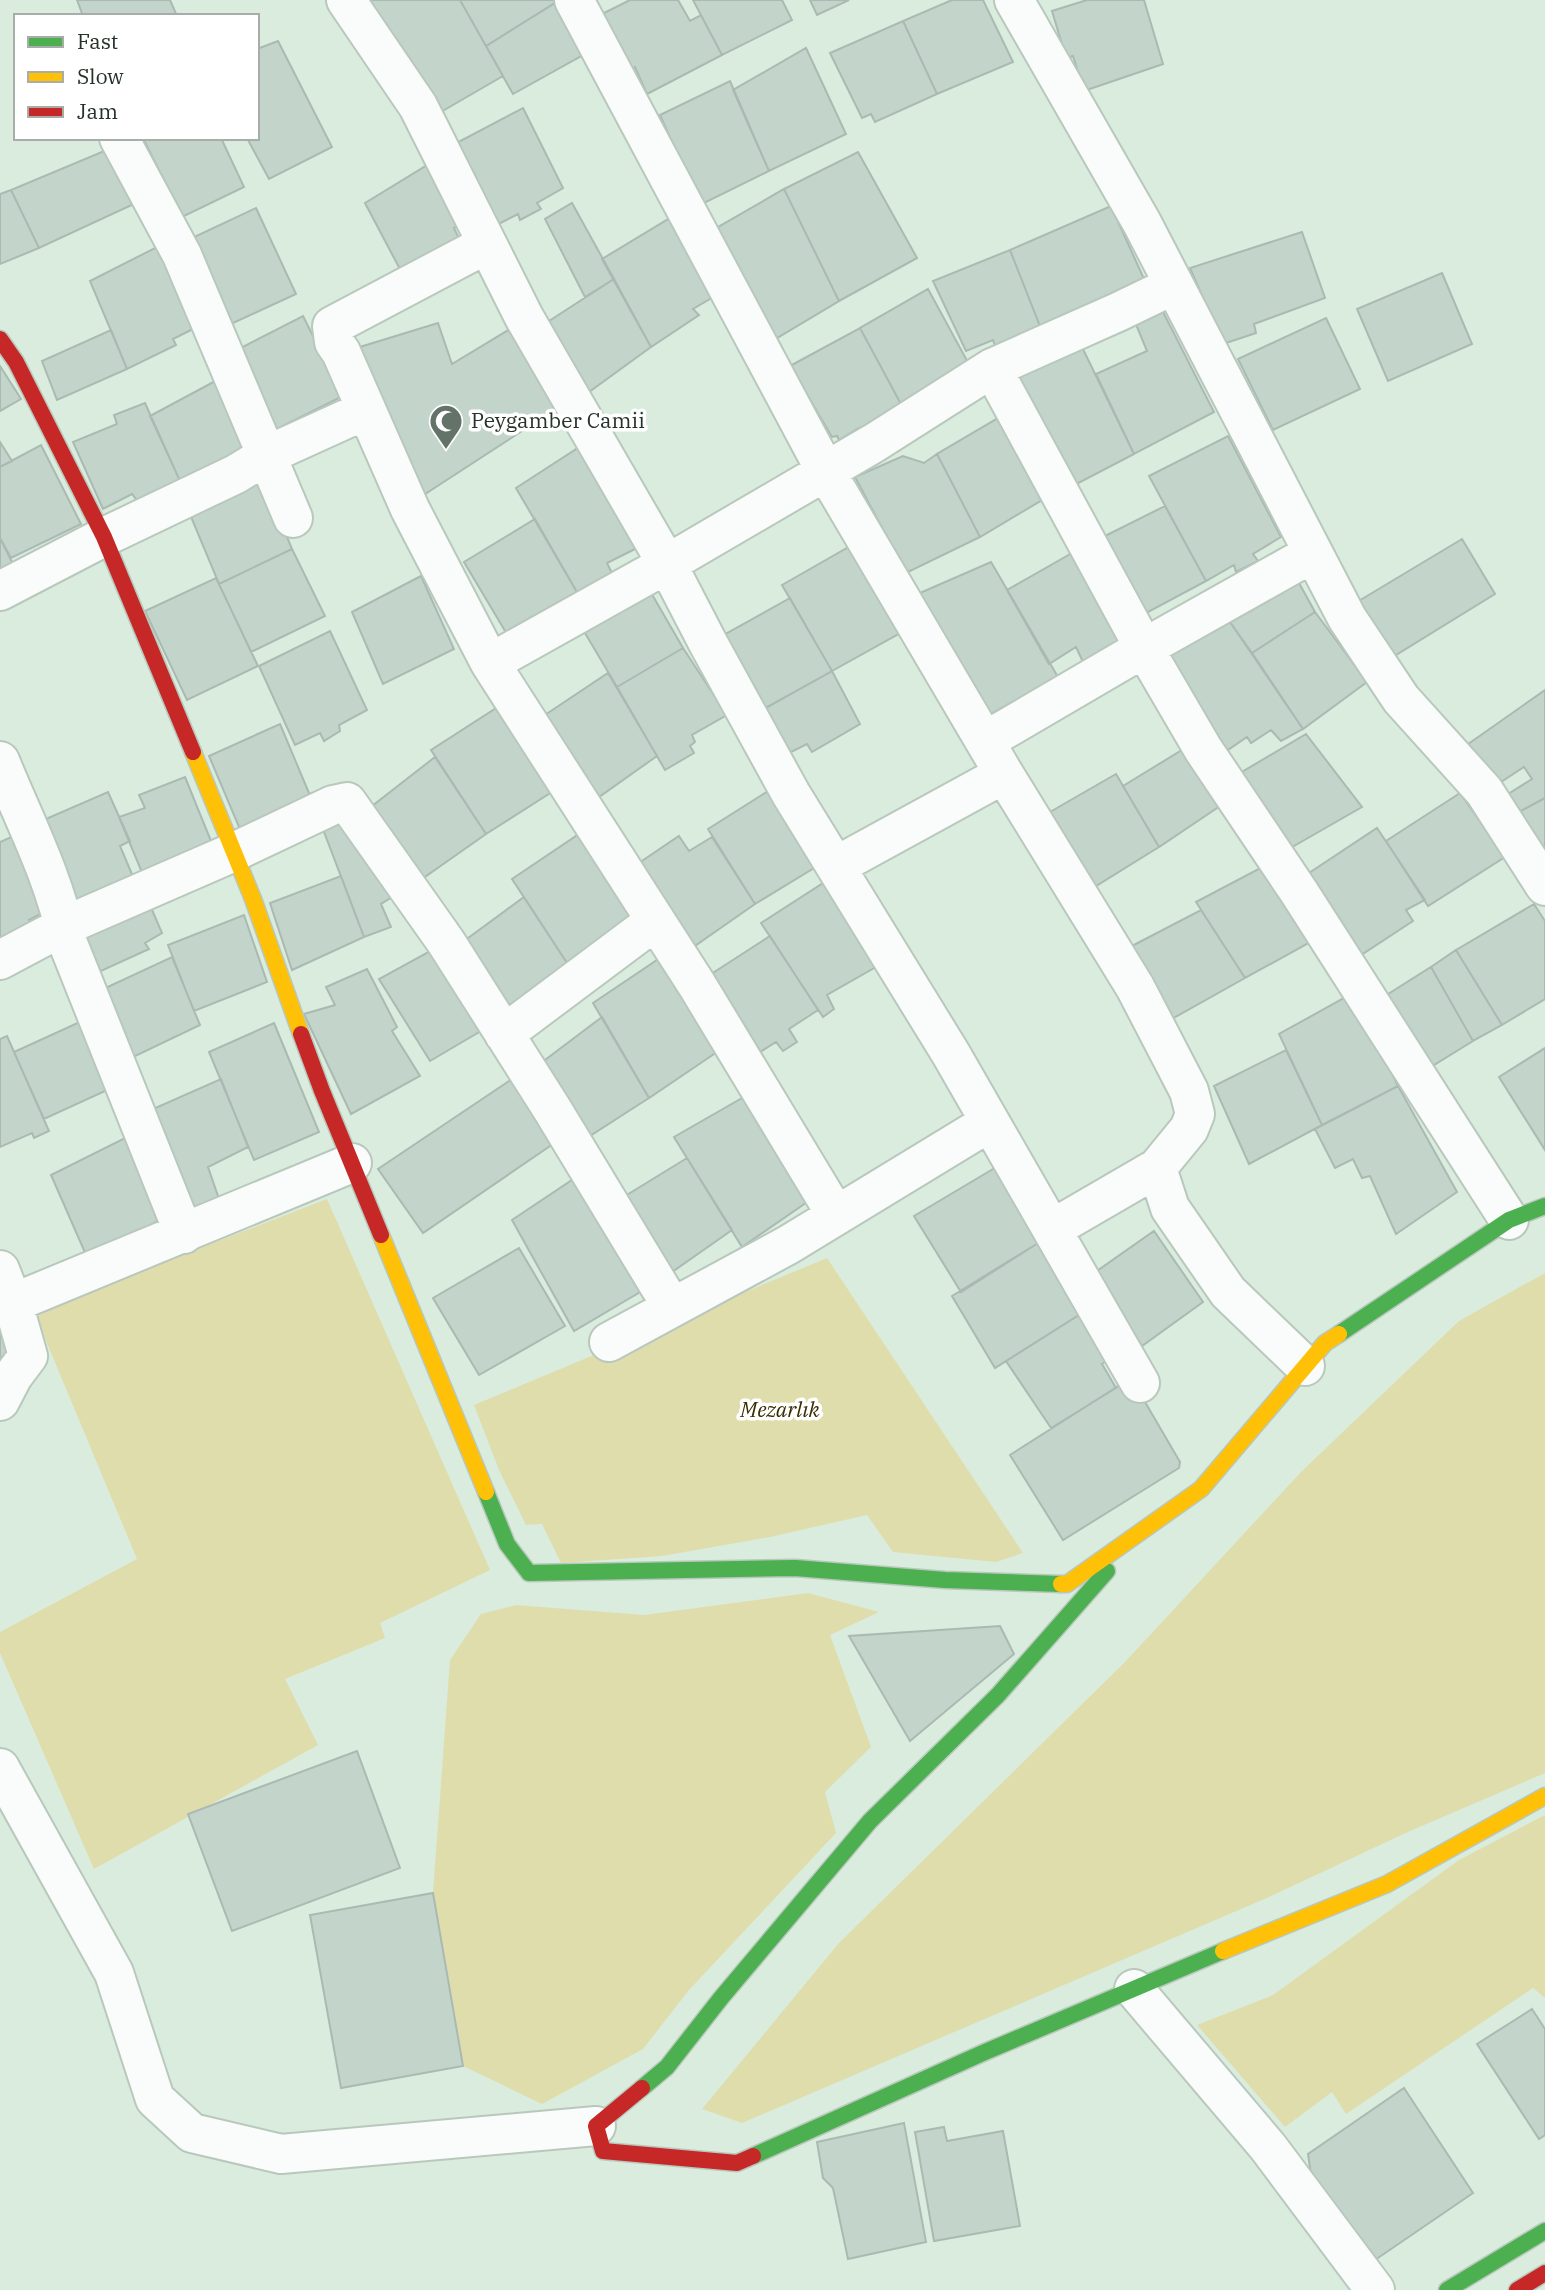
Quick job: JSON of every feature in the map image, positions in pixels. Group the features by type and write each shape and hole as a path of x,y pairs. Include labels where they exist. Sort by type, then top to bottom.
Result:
{"street":[{"path":"346,0 418,106 524,317 667,564 785,783 990,1122 1140,1383"},
{"path":"574,0 825,470 1004,774 1135,986 1189,1091 1195,1114 1189,1129 1157,1168 1052,1229"},
{"path":"1014,0 1142,223 1347,618 1401,699 1484,791 1545,886"},
{"path":"120,140 182,255 293,518"},
{"path":"487,244 332,326 334,342 341,352 410,509 490,663 697,985 836,1215"},
{"path":"490,663 874,443 992,368 1174,285"},
{"path":"0,339 16,362 104,537 234,852 322,1091 507,1544 529,1573 795,1568 945,1580 1067,1584 1201,1489 1325,1343 1509,1220 1545,1206"},
{"path":"992,368 1144,648 1203,749 1299,892 1509,1220"},
{"path":"0,591 104,537 236,474 267,455 366,410"},
{"path":"985,741 1313,553"},
{"path":"0,761 46,872 67,941 184,1234"},
{"path":"835,866 1004,774"},
{"path":"0,961 64,926 234,852 333,805 347,802 446,942 672,1307"},
{"path":"504,1034 655,921"},
{"path":"609,1342 788,1245 990,1122"},
{"path":"0,1401 13,1376 28,1356 7,1287 184,1234 352,1163"},
{"path":"1157,1168 1170,1208 1227,1292 1306,1366"},
{"path":"0,1768 114,1973 155,2099 192,2133 281,2154 596,2126 667,2067 721,1998 870,1821 998,1695 1144,1529"},
{"path":"596,2126 603,2151 737,2163 985,2052 1387,1884 1545,1797"},
{"path":"1134,1989 1268,2147 1375,2290"},
{"path":"1447,2290 1545,2231"},
{"path":"1517,2290 1545,2273"}],"green space":[{"path":"327,1199 490,1570 380,1623 385,1638 285,1679 318,1745 94,1869 0,1653 0,1632 137,1559 34,1312"},
{"name":"Mezarlık","path":"827,1258 1023,1553 996,1562 893,1552 867,1515 770,1537 662,1556 561,1563 542,1524 526,1525 499,1470 474,1405"},
{"path":"1545,1273 1545,1773 1410,1831 1269,1897 742,2123 702,2109 839,1943 1125,1662 1301,1472 1459,1321"},
{"path":"808,1593 879,1612 830,1635 871,1747 825,1792 836,1833 689,1990 643,2049 542,2104 463,2066 433,1893 450,1660 481,1614 516,1605 644,1615"},
{"path":"1545,1815 1545,1998 1533,1988 1346,2114 1332,2092 1285,2127 1197,2025 1273,1995 1459,1860"}],"building":[{"path":"77,0 170,0 176,14 82,14"},
{"path":"368,0 460,0 503,76 434,116"},
{"path":"460,0 553,0 555,3 486,46"},
{"path":"630,0 678,0 690,21 701,15 722,55 647,94 635,67 626,71 602,14"},
{"path":"693,0 782,0 792,20 722,55"},
{"path":"810,0 849,0 817,15"},
{"path":"952,0 983,0 1013,62 937,94 903,21"},
{"path":"1087,0 1144,0 1163,64 1084,91 1073,56 1066,58 1052,11"},
{"path":"555,3 583,55 513,94 486,46"},
{"path":"903,21 937,94 875,122 871,114 862,118 830,53"},
{"path":"278,41 332,147 269,179 248,140 259,140 259,48"},
{"path":"806,48 846,134 769,171 733,90"},
{"path":"730,81 769,171 700,205 660,115"},
{"path":"523,108 563,188 537,203 541,209 520,220 518,214 495,226 449,147"},
{"path":"144,140 222,140 244,187 182,217"},
{"path":"109,149 136,203 39,248 11,190"},
{"path":"858,152 917,258 839,301 784,189"},
{"path":"429,164 463,223 454,228 460,241 402,273 365,203"},
{"path":"784,189 839,301 772,341 713,230"},
{"path":"11,190 39,248 0,264 0,194"},
{"path":"572,203 614,279 585,297 545,219"},
{"path":"1111,206 1149,290 1043,334 1010,250"},
{"path":"256,208 296,294 231,324 190,239"},
{"path":"670,218 715,296 693,309 699,315 651,347 602,259"},
{"path":"1302,232 1325,298 1254,324 1256,333 1223,344 1190,268"},
{"path":"161,245 199,326 173,339 176,345 127,369 90,281"},
{"path":"1010,250 1043,334 997,351 993,340 966,351 933,281"},
{"path":"1442,273 1472,344 1388,381 1357,309"},
{"path":"614,279 651,347 589,392 546,323"},
{"path":"928,289 971,368 902,406 860,328"},
{"path":"1161,308 1214,412 1134,454 1096,374 1147,351 1135,322"},
{"path":"303,316 343,396 277,429 237,350"},
{"path":"1326,318 1360,389 1273,430 1238,359"},
{"name":"Peygamber Camii","path":"438,323 452,364 515,326 562,405 419,498 360,347"},
{"path":"860,328 902,406 864,437 859,428 839,440 837,436 832,437 790,366"},
{"path":"111,330 127,369 57,400 42,361"},
{"path":"1081,345 1134,454 1067,489 1010,381"},
{"path":"0,366 21,399 0,411"},
{"path":"221,378 250,445 180,481 150,416"},
{"path":"145,403 180,481 139,503 132,494 103,509 73,442 117,424 114,415"},
{"path":"1005,414 1049,496 980,537 937,454"},
{"path":"1228,436 1281,537 1253,554 1258,561 1236,572 1234,565 1206,581 1149,476"},
{"path":"0,442 12,461 0,467"},
{"path":"584,444 643,545 607,563 613,575 578,594 516,488"},
{"path":"41,445 81,524 11,558 0,538 0,467"},
{"path":"937,454 980,537 906,573 855,477 903,456 924,463"},
{"path":"262,477 292,549 219,584 189,512"},
{"path":"1165,506 1206,581 1137,618 1093,542"},
{"path":"535,519 578,594 508,636 464,562"},
{"path":"0,538 13,564 0,570"},
{"path":"1462,539 1495,594 1391,658 1357,602"},
{"path":"852,545 902,632 832,671 782,585"},
{"path":"292,549 325,616 251,652 219,584"},
{"path":"1079,549 1129,640 1084,664 1076,647 1049,664 1007,590"},
{"path":"991,562 1058,677 989,715 913,596"},
{"path":"421,576 454,649 383,684 352,612"},
{"path":"216,578 258,666 187,700 145,611"},
{"path":"1299,583 1315,612 1252,653 1230,622"},
{"path":"650,591 683,648 617,687 585,633"},
{"path":"790,598 832,671 762,710 722,636"},
{"path":"1315,612 1367,682 1303,729 1252,653"},
{"path":"1230,622 1303,729 1281,741 1271,730 1251,743 1247,737 1222,754 1163,658"},
{"path":"330,631 367,710 339,725 340,731 324,741 320,733 295,745 259,666"},
{"path":"683,648 727,715 692,735 695,742 690,746 694,753 665,770 617,687"},
{"path":"832,671 860,724 812,752 807,744 785,755 762,710"},
{"path":"608,673 657,756 592,802 539,719"},
{"path":"1545,690 1545,798 1517,813 1505,796 1532,779 1524,767 1495,786 1464,747"},
{"path":"501,705 555,790 486,834 431,750"},
{"path":"280,724 314,805 242,834 209,756"},
{"path":"1306,734 1362,807 1287,850 1235,776"},
{"path":"1190,745 1226,802 1159,847 1123,786"},
{"path":"435,757 486,834 419,881 367,810"},
{"path":"1116,774 1159,847 1096,886 1050,812"},
{"path":"185,777 213,846 143,875 119,817 145,808 139,795"},
{"path":"776,786 824,862 755,904 708,829"},
{"path":"108,792 130,841 120,846 134,879 69,908 32,825"},
{"path":"1460,793 1505,857 1428,906 1386,841"},
{"path":"1545,798 1545,854 1517,813"},
{"path":"343,814 397,894 381,904 391,927 364,937 321,824"},
{"path":"1377,828 1425,900 1406,910 1413,921 1358,957 1306,875"},
{"path":"20,833 50,909 29,920 32,928 0,945 0,842"},
{"path":"579,834 636,924 571,969 512,879"},
{"path":"679,836 689,851 712,837 755,904 689,950 633,867"},
{"path":"1268,864 1316,939 1245,978 1196,902"},
{"path":"341,876 364,937 292,970 270,903"},
{"path":"831,878 883,963 827,995 834,1009 823,1017 761,923"},
{"path":"524,897 571,969 508,1018 460,944"},
{"path":"147,898 162,933 145,943 149,949 90,976 75,937"},
{"path":"1534,904 1545,921 1545,999 1502,1025 1456,950"},
{"path":"1201,910 1245,978 1170,1020 1128,948"},
{"path":"244,915 267,982 194,1011 168,945"},
{"path":"770,936 818,1010 789,1029 797,1042 783,1051 776,1042 752,1057 702,980"},
{"path":"432,950 481,1031 430,1061 379,979"},
{"path":"1456,950 1502,1025 1473,1041 1431,967"},
{"path":"172,957 200,1025 127,1060 99,991"},
{"path":"660,958 717,1052 649,1098 593,1003"},
{"path":"1431,967 1473,1041 1429,1068 1385,996"},
{"path":"367,969 397,1027 392,1031 420,1076 351,1114 304,1014 335,1005 326,987"},
{"path":"1353,993 1398,1086 1322,1125 1279,1034"},
{"path":"602,1017 649,1098 582,1141 537,1066"},
{"path":"84,1020 116,1086 44,1119 14,1052"},
{"path":"274,1023 319,1132 254,1160 209,1052"},
{"path":"7,1036 49,1131 34,1138 32,1133 0,1147 0,1039"},
{"path":"1545,1048 1545,1150 1499,1077"},
{"path":"1286,1050 1322,1125 1249,1164 1214,1086"},
{"path":"221,1079 248,1147 208,1167 219,1199 186,1214 144,1113"},
{"path":"512,1079 553,1144 423,1233 378,1169"},
{"path":"1398,1086 1457,1192 1396,1234 1370,1176 1362,1178 1353,1159 1335,1168 1315,1129"},
{"path":"749,1094 813,1198 742,1247 674,1137"},
{"path":"133,1134 169,1216 152,1224 155,1231 142,1238 140,1229 86,1255 51,1175"},
{"path":"687,1158 732,1230 665,1277 617,1201"},
{"path":"998,1166 1043,1240 961,1292 914,1216"},
{"path":"575,1178 642,1291 574,1331 512,1220"},
{"path":"1154,1231 1203,1302 1142,1346 1094,1273"},
{"path":"1043,1240 1087,1310 995,1368 952,1296"},
{"path":"519,1248 565,1326 479,1375 433,1298"},
{"path":"1087,1310 1114,1357 1102,1364 1116,1388 1051,1428 1006,1361"},
{"path":"0,1324 13,1359 0,1364"},
{"path":"1131,1378 1180,1462 1179,1468 1063,1540 1010,1455"},
{"path":"1000,1626 1014,1654 910,1741 849,1636"},
{"path":"357,1751 400,1868 232,1931 188,1814"},
{"path":"433,1893 463,2066 341,2088 310,1915"},
{"path":"1532,2009 1545,2029 1545,2135 1539,2139 1477,2044"},
{"path":"1404,2088 1473,2193 1375,2260 1311,2174 1308,2154"},
{"path":"904,2123 926,2242 848,2259 833,2188 823,2178 817,2142"},
{"path":"944,2127 947,2141 1003,2131 1020,2226 934,2241 915,2132"}],"traffic: fast":[{"path":"1339,1334 1509,1220 1545,1206"},
{"path":"486,1492 507,1544 529,1573 795,1568 945,1580 1061,1584"},
{"path":"642,2088 667,2067 721,1998 870,1821 998,1695 1107,1571"},
{"path":"753,2156 985,2052 1223,1951"},
{"path":"1447,2290 1545,2231"}],"traffic: slow":[{"path":"193,752 253,899 301,1034"},
{"path":"381,1235 486,1492"},
{"path":"1061,1584 1067,1584 1201,1489 1325,1343 1339,1334"},
{"path":"1223,1951 1387,1884 1545,1796"}],"traffic: jam":[{"path":"0,339 16,362 104,537 193,752"},
{"path":"301,1034 381,1235"},
{"path":"642,2088 596,2126 603,2151 737,2163 753,2156"},
{"path":"1517,2290 1545,2273"}],"place":[{"name":"Peygamber Camii","path":"446,451"}]}
